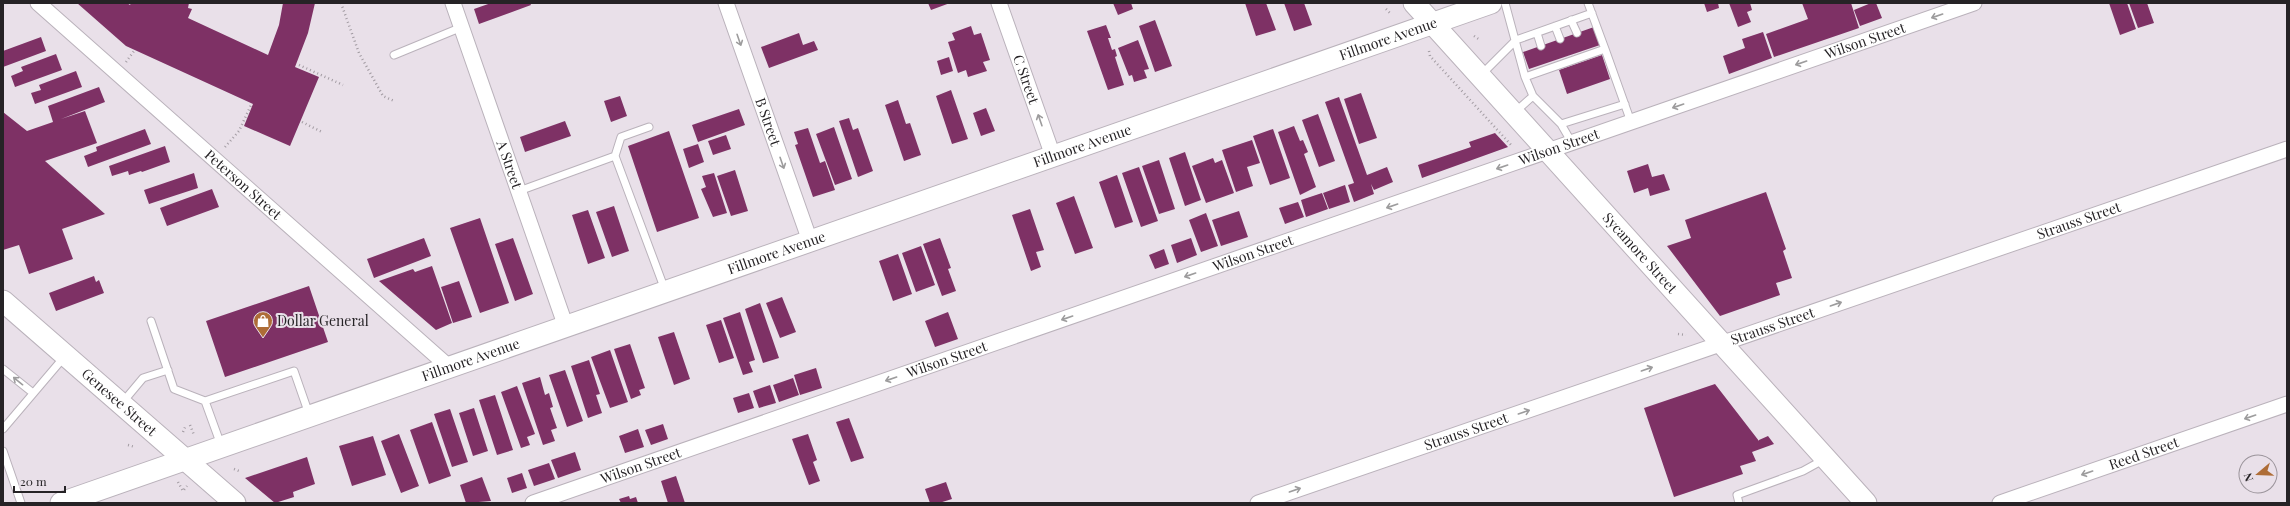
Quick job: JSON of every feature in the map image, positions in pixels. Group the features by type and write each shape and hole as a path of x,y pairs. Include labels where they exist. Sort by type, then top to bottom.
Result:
{"street":[{"name":"Peterson Street","path":"38,3 449,367"},
{"name":"A Street","path":"454,3 566,327"},
{"name":"B Street","path":"726,3 810,241"},
{"name":"C Street","path":"999,3 1053,156"},
{"name":"Sycamore Street","path":"1414,3 1434,23 1826,459 1860,500"},
{"name":"Fillmore Avenue","path":"61,503 1491,3"},
{"name":"Wilson Street","path":"533,503 1974,3"},
{"name":"Strauss Street","path":"1258,503 2287,149"},
{"name":"Genesee Street","path":"3,301 235,503"},
{"name":"Reed Street","path":"2000,503 2287,404"}],"lane":[{"path":"1505,3 1525,77 1534,96 1561,124 1572,143"},
{"path":"1588,3 1631,122"},
{"path":"1480,75 1516,40 1592,13"},
{"path":"1571,20 1577,33"},
{"path":"1555,26 1560,39"},
{"path":"394,55 462,27"},
{"path":"1537,33 1541,46"},
{"path":"1525,77 1567,59 1605,48"},
{"path":"1514,113 1534,96"},
{"path":"1561,124 1625,104"},
{"path":"649,127 621,137 615,156 666,292"},
{"path":"519,191 615,156"},
{"path":"151,321 174,389 205,401 294,371 310,416"},
{"path":"3,429 65,355"},
{"path":"3,369 33,393"},
{"path":"121,405 143,378 168,370"},
{"path":"205,401 222,447"},
{"path":"3,451 21,503"},
{"path":"1739,503 1737,496 1803,471 1826,459"}],"path":[{"path":"341,3 359,52 383,96 394,101"},
{"path":"1386,9 1391,14"},
{"path":"1474,36 1480,40"},
{"path":"124,66 134,51"},
{"path":"1429,51 1430,56 1514,147"},
{"path":"299,66 343,85"},
{"path":"221,150 238,131 251,106"},
{"path":"302,122 322,132"},
{"path":"1678,334 1686,335"},
{"path":"183,432 186,425"},
{"path":"190,425 194,434"},
{"path":"128,445 135,447"},
{"path":"234,469 239,471"},
{"path":"178,482 183,491 187,486"}],"building":[{"path":"77,3 127,3 130,5 131,3 189,3 188,8 192,9 188,18 268,55 279,25 283,3 315,3 308,33 295,67 319,77 290,146 244,126 253,104 126,46"},
{"path":"491,3 530,3 531,5 479,24 474,9"},
{"path":"928,3 950,3 931,10"},
{"path":"1113,3 1131,3 1133,9 1118,15"},
{"path":"1245,3 1266,3 1276,30 1256,36"},
{"path":"1284,3 1304,3 1312,25 1294,31"},
{"path":"1704,3 1718,3 1719,8 1707,12"},
{"path":"1729,3 1750,3 1752,10 1747,12 1751,22 1738,27"},
{"path":"1802,3 1851,3 1859,28 1774,57 1766,34 1808,19"},
{"path":"1871,3 1876,3 1882,18 1860,26 1854,10"},
{"path":"2109,3 2127,3 2136,29 2120,35"},
{"path":"2129,3 2147,3 2154,23 2138,28"},
{"path":"1155,20 1172,66 1155,72 1139,26"},
{"path":"1106,25 1111,38 1108,38 1112,50 1115,49 1117,56 1115,57 1124,85 1108,90 1087,31"},
{"path":"971,26 974,35 981,33 990,60 983,62 987,71 968,77 966,70 958,73 948,42 955,40 952,33"},
{"path":"1594,27 1600,45 1529,69 1523,52"},
{"path":"1763,32 1772,58 1729,74 1723,56 1745,48 1742,39"},
{"path":"799,33 803,45 814,41 818,50 769,68 761,47"},
{"path":"41,37 46,51 3,67 3,51"},
{"path":"1138,40 1149,69 1144,70 1147,78 1134,82 1132,75 1129,76 1118,48"},
{"path":"56,54 62,70 15,87 11,76 23,71 21,67"},
{"path":"1602,55 1610,79 1567,94 1559,70"},
{"path":"949,57 953,71 941,75 937,61"},
{"path":"76,71 82,87 35,104 31,93 41,90 39,85"},
{"path":"99,87 105,102 61,119 85,111 97,143 45,161 105,214 62,229 73,259 29,274 19,245 3,250 3,112 27,131 53,122 48,106"},
{"path":"951,90 968,139 952,144 936,96"},
{"path":"1361,93 1377,138 1359,144 1344,99"},
{"path":"620,96 627,116 611,122 604,101"},
{"path":"1339,97 1367,175 1387,167 1393,182 1374,190 1371,184 1374,194 1354,202 1348,185 1354,183 1325,102"},
{"path":"898,100 906,124 910,123 921,155 904,161 885,105"},
{"path":"986,108 995,131 981,136 973,113"},
{"path":"739,109 745,125 698,142 692,125"},
{"path":"1318,114 1335,161 1319,167 1302,120"},
{"path":"849,118 853,130 858,128 873,171 858,177 839,121"},
{"path":"565,121 571,136 525,152 520,137"},
{"path":"1294,126 1300,141 1303,140 1308,152 1304,154 1316,187 1300,195 1278,132"},
{"path":"834,127 852,179 835,185 816,134"},
{"path":"808,128 820,163 825,161 835,190 813,197 795,145 798,144 794,132"},
{"path":"145,129 151,144 88,167 84,156 97,151 96,147"},
{"path":"1273,129 1290,178 1270,185 1253,136"},
{"path":"669,131 699,218 657,232 628,146"},
{"path":"1495,133 1508,147 1422,178 1418,165 1471,147 1469,142"},
{"path":"726,135 731,149 713,155 708,141"},
{"path":"1252,140 1260,163 1247,167 1253,186 1236,192 1222,150"},
{"path":"698,144 704,162 689,168 683,149"},
{"path":"165,146 170,162 142,172 129,175 128,171 112,176 109,166"},
{"path":"1185,152 1201,200 1185,206 1169,158"},
{"path":"1213,158 1215,163 1222,160 1234,193 1206,203 1192,166"},
{"path":"1159,160 1175,209 1159,214 1142,166"},
{"path":"1648,164 1652,177 1664,174 1670,190 1650,196 1648,188 1634,193 1627,171"},
{"path":"1139,167 1158,221 1141,227 1122,173"},
{"path":"735,170 748,211 731,216 717,176"},
{"path":"194,173 198,188 149,204 144,190"},
{"path":"714,173 727,213 713,217 701,189 706,187 702,176"},
{"path":"1117,175 1133,222 1115,228 1099,182"},
{"path":"1345,185 1350,202 1329,209 1323,193"},
{"path":"212,189 219,207 167,226 160,208"},
{"path":"1766,192 1786,249 1783,251 1792,278 1776,283 1780,295 1720,316 1667,246 1691,238 1685,220"},
{"path":"1322,193 1328,209 1306,217 1301,200"},
{"path":"1074,196 1093,248 1075,254 1056,203"},
{"path":"1298,202 1304,217 1285,224 1279,208"},
{"path":"614,206 629,251 612,257 596,212"},
{"path":"1030,209 1044,250 1036,252 1041,267 1031,271 1012,215"},
{"path":"588,210 605,258 588,264 572,215"},
{"path":"1239,211 1248,237 1221,246 1212,220"},
{"path":"1206,213 1218,246 1201,252 1189,220"},
{"path":"480,218 509,303 480,313 450,228"},
{"path":"424,238 431,256 374,278 367,259"},
{"path":"513,238 533,294 515,301 495,244"},
{"path":"940,238 951,268 948,269 956,291 942,296 923,244"},
{"path":"1191,238 1197,255 1177,263 1171,245"},
{"path":"921,246 935,285 916,292 902,253"},
{"path":"1164,249 1169,264 1155,269 1149,255"},
{"path":"898,254 912,294 893,301 879,261"},
{"path":"432,266 452,323 436,330 379,281 413,269 415,272"},
{"path":"94,276 96,282 99,280 104,293 56,311 49,293"},
{"path":"459,281 472,317 453,323 441,287"},
{"path":"309,286 328,342 225,377 206,321"},
{"path":"782,297 796,332 780,338 766,303"},
{"path":"760,303 779,358 763,363 745,309"},
{"path":"740,312 755,360 749,362 753,372 743,375 723,318"},
{"path":"948,312 958,339 935,347 925,321"},
{"path":"721,320 734,358 719,363 706,325"},
{"path":"674,332 690,379 674,385 658,337"},
{"path":"630,344 645,388 639,390 641,395 631,399 614,349"},
{"path":"610,350 628,402 610,408 591,357"},
{"path":"589,360 600,394 596,395 602,413 588,418 571,366"},
{"path":"816,368 822,388 800,395 794,375"},
{"path":"565,370 583,421 567,427 549,375"},
{"path":"540,377 545,395 549,393 553,407 550,408 557,428 551,430 555,441 543,445 522,383"},
{"path":"793,378 799,395 779,402 773,385"},
{"path":"1715,384 1759,441 1768,436 1774,444 1752,452 1756,461 1740,466 1743,474 1674,497 1644,408"},
{"path":"770,385 776,403 759,408 753,391"},
{"path":"517,386 535,434 527,437 530,445 521,448 501,392"},
{"path":"749,393 754,408 738,413 733,398"},
{"path":"495,395 513,450 497,455 479,400"},
{"path":"474,408 488,451 473,456 459,413"},
{"path":"450,409 468,462 452,467 434,414"},
{"path":"849,418 864,458 851,462 836,422"},
{"path":"432,422 451,476 429,484 410,430"},
{"path":"663,424 668,439 651,445 645,430"},
{"path":"638,429 644,447 625,453 619,436"},
{"path":"399,434 419,486 401,493 381,441"},
{"path":"808,434 817,460 813,462 820,481 809,485 792,439"},
{"path":"373,436 386,475 352,486 339,446"},
{"path":"575,452 581,470 558,478 551,460"},
{"path":"307,457 315,484 293,492 294,497 275,503 245,478"},
{"path":"549,463 555,479 534,486 528,470"},
{"path":"522,473 527,488 512,493 507,478"},
{"path":"676,476 685,503 668,503 661,481"},
{"path":"482,477 491,501 466,503 460,485"},
{"path":"946,482 952,499 939,503 930,503 925,489"},
{"path":"629,496 630,499 636,497 638,503 621,503 619,499"}],"place":[{"name":"Dollar General","path":"263,338"}]}
